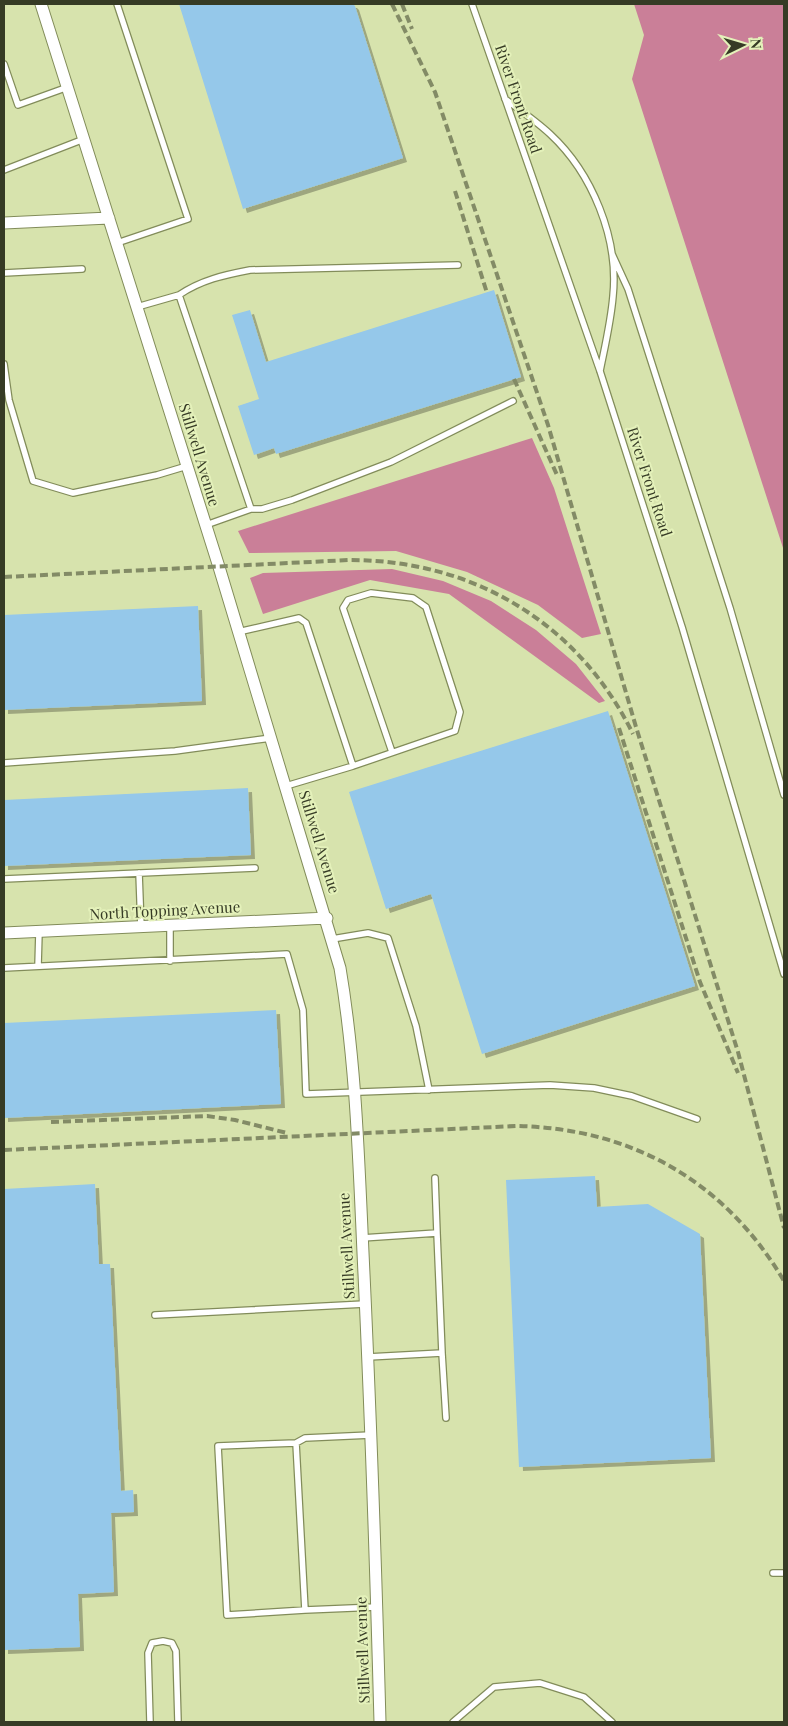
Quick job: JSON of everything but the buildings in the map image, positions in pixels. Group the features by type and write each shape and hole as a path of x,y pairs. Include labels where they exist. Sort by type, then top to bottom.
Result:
{"street":[{"name":"Stillwell Avenue","path":"41,4 206,525 327,918 340,968 348,1012 362,1238 371,1435 380,1722"},
{"path":"4,223 109,218"},
{"name":"North Topping Avenue","path":"4,933 327,918"}],"lane":[{"path":"117,4 188,219 117,243"},
{"name":"River Front Road","path":"472,4 600,371 682,627 784,974"},
{"path":"4,64 18,104 68,87"},
{"path":"505,99 550,133 571,156 591,189 604,221 612,254 614,294 600,371"},
{"path":"4,170 84,139"},
{"path":"612,254 628,289 730,608 784,795"},
{"path":"137,307 180,295 194,286 222,276 250,270 458,265"},
{"path":"4,273 82,269"},
{"path":"180,295 251,509"},
{"path":"4,364 10,400 33,481 72,493 157,475 187,466"},
{"path":"206,525 251,509 262,509 292,500 391,462 513,401"},
{"path":"286,786 353,766 455,731 460,712 426,607 413,598 371,593 348,600 343,608 392,752"},
{"path":"238,632 299,618 306,624 353,766"},
{"path":"4,763 175,751 271,738"},
{"path":"4,879 255,868"},
{"path":"139,873 141,927"},
{"path":"170,926 170,961"},
{"path":"38,966 39,932"},
{"path":"332,939 368,932 388,938 416,1026 429,1090"},
{"path":"4,968 287,954 302,1010 306,1094 550,1085 594,1088 632,1096 697,1119"},
{"path":"435,1178 446,1418"},
{"path":"362,1238 437,1233"},
{"path":"154,1315 365,1304"},
{"path":"368,1357 442,1353"},
{"path":"371,1435 305,1438 296,1443 218,1446 227,1615 377,1607"},
{"path":"296,1443 305,1610"},
{"path":"773,1574 784,1573"},
{"path":"150,1722 148,1653 152,1643 163,1641 172,1643 176,1651 178,1722"},
{"path":"453,1722 494,1687 540,1683 584,1697 612,1722"}],"shaded area":[{"path":"634,4 784,4 784,551 632,79 644,35"},
{"path":"532,438 554,488 601,634 582,638 538,605 467,572 396,551 249,553 238,531"},
{"path":"392,569 443,581 491,601 536,630 576,664 605,701 599,703 449,594 370,580 263,614 250,578 263,573"}],"railway":[{"path":"392,4 435,92 548,425 636,727 738,1052 784,1228"},
{"path":"402,4 412,29"},
{"path":"455,191 487,293"},
{"path":"514,379 557,475"},
{"path":"4,577 350,560 395,563 438,571 479,586 517,605 551,630 583,660 610,694 633,734"},
{"path":"619,728 700,982 738,1073"},
{"path":"51,1122 207,1116 235,1120 287,1133"},
{"path":"4,1150 516,1126 558,1129 598,1137 636,1150 671,1167 704,1189 733,1215 760,1246 784,1281"}]}
